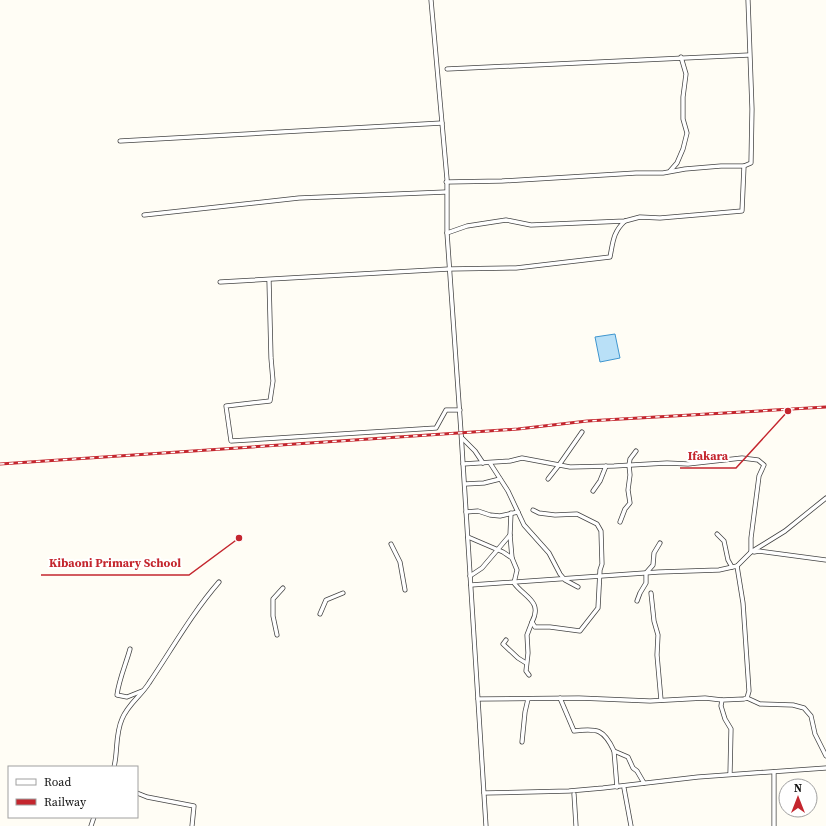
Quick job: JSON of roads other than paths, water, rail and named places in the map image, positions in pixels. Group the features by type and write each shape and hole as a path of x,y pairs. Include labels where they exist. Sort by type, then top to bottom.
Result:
{"street":[{"path":"431,0 447,179 446,192 449,269 462,438 486,826"},
{"path":"446,182 502,181 636,173 663,173 714,166 744,166 751,163 752,109 748,0"},
{"path":"447,69 749,55"},
{"path":"670,171 677,163 683,149 687,133 683,119 683,97 686,74 681,57"},
{"path":"120,141 442,123"},
{"path":"447,233 467,226 506,220 531,224 625,221 640,217 660,218 742,211 744,166"},
{"path":"144,215 299,198 446,192"},
{"path":"220,282 449,269 516,268 610,257 614,236 618,228 625,221"},
{"path":"269,280 273,381 270,401 226,406 231,440 436,428 446,410 460,410"},
{"path":"548,479 560,465 582,432"},
{"path":"462,438 475,451 483,463"},
{"path":"620,522 625,509 630,503 628,490 630,475 629,465 630,459 636,451"},
{"path":"463,464 510,461 522,458 570,466 666,463 688,464 711,460 742,458 758,460 764,465 759,476 751,538 752,552"},
{"path":"490,463 508,491 524,525 549,553 560,574 565,580 578,587"},
{"path":"593,491 606,466"},
{"path":"465,484 484,483 500,479"},
{"path":"471,585 565,580 646,573 719,570 737,566 752,552 785,531 826,498"},
{"path":"532,622 535,627 550,627 580,631 598,608 599,577 602,564 601,531 597,524 576,514 555,516 539,513 533,510"},
{"path":"466,512 478,511 490,515 500,516 518,512"},
{"path":"511,513 510,536 512,558 517,570 514,583"},
{"path":"717,534 724,541 728,560 732,567"},
{"path":"468,536 497,549 512,558"},
{"path":"470,576 482,568 497,549 510,536"},
{"path":"638,601 640,593 646,584 646,573 653,565 654,553 660,543"},
{"path":"391,544 400,562 405,590"},
{"path":"752,552 759,551 826,560"},
{"path":"737,566 743,603 749,684 747,698"},
{"path":"114,766 117,734 128,706 148,685 200,606 219,582"},
{"path":"514,583 529,597 534,604 535,613 527,635 528,653 526,671 529,675"},
{"path":"277,635 273,616 273,599 283,588"},
{"path":"320,614 326,600 343,593"},
{"path":"651,593 654,621 658,635 657,655 661,700"},
{"path":"506,640 503,644 518,658 526,663"},
{"path":"130,649 118,685 117,695 126,697 143,690"},
{"path":"478,699 560,698 661,700 705,698 722,700 747,698 760,704 793,705 804,708 811,716 815,734 826,756"},
{"path":"560,698 574,731 589,729 607,736 614,751 617,787"},
{"path":"522,742 528,699"},
{"path":"722,700 725,719 731,729 730,774"},
{"path":"822,750 826,746"},
{"path":"614,751 628,757 633,768 637,771 644,784"},
{"path":"484,793 569,791 730,774 826,768"},
{"path":"774,772 774,826"},
{"path":"624,788 631,826"},
{"path":"138,793 147,797 194,806 192,826"},
{"path":"574,794 576,826"}],"water":[{"path":"615,334 620,358 600,362 595,337"}],"railway":[{"path":"0,464 518,429 587,421 826,407"}],"place":[{"name":"Ifakara","path":"788,411"},
{"name":"Kibaoni Primary School","path":"239,538"}]}
